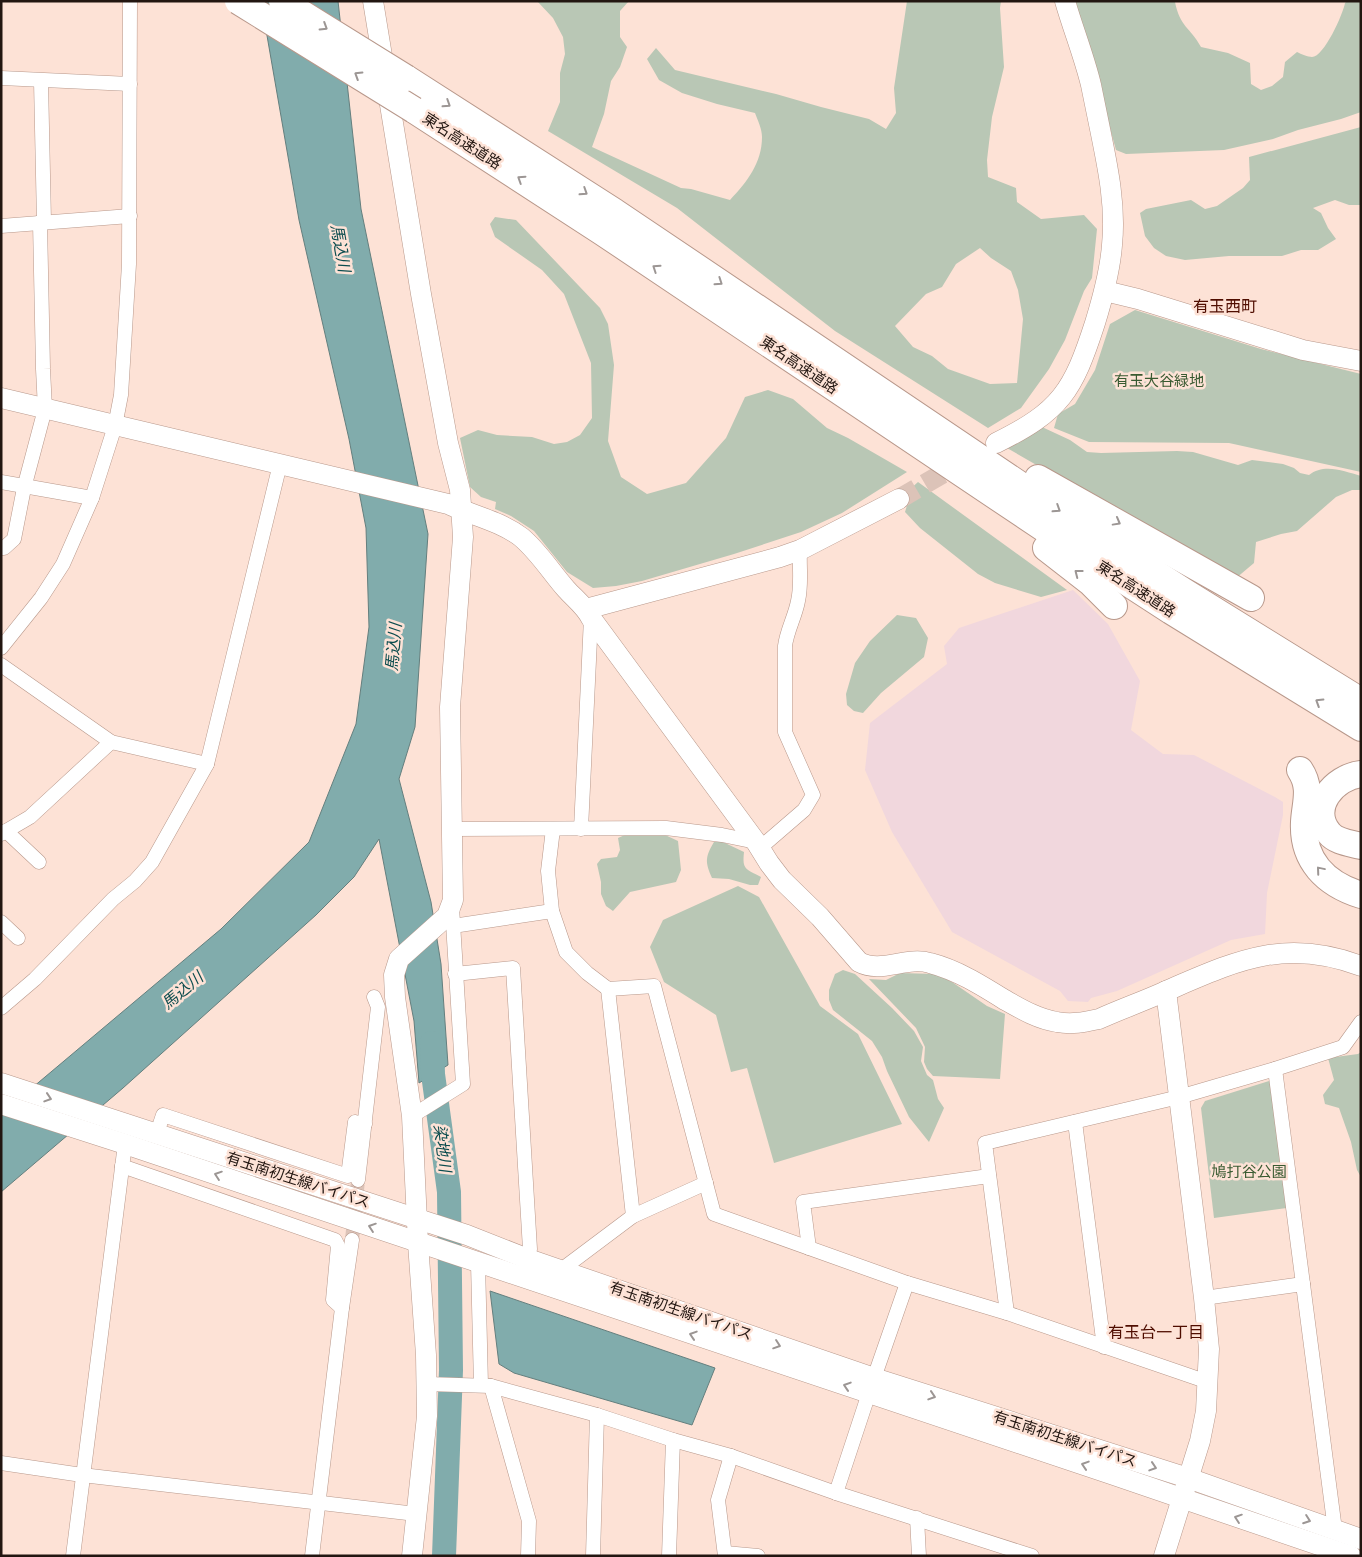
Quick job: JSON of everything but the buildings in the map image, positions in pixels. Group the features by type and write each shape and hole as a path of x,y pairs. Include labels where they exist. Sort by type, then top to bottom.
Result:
{"highway":[{"name":"東名高速道路","path":"238,1 414,110 602,232 880,420 1171,611 1361,728"},
{"name":"東名高速道路","path":"282,1 615,212 1059,511 1176,587 1361,700"},
{"path":"861,378 1251,598"},
{"path":"880,420 1091,583 1114,606"},
{"path":"1300,770 1308,786 1304,836 1308,852 1322,875 1348,891 1361,895"},
{"path":"1361,774 1354,774 1341,781 1328,792 1322,802 1320,814 1323,824 1330,834 1340,841 1361,846"}],"street":[{"path":"1,648 6,633 41,598 63,564 92,498 115,426 121,395 130,264 130,1"},
{"path":"373,1 408,221 448,442 460,490 455,507 463,537 450,707 453,900 449,918 456,974 463,1084 412,1116"},
{"path":"996,442 1021,430 1043,416 1066,392 1078,371 1086,351 1105,291 1110,262 1113,226 1108,163 1090,83 1065,1"},
{"path":"1,78 130,84"},
{"path":"1,548 4,548 14,539 24,488 45,409 41,81"},
{"path":"1,226 130,216"},
{"path":"1105,291 1138,299 1303,350 1361,361"},
{"path":"1,398 455,507 492,522 519,536 536,550 588,614 782,880 820,917 859,962 866,966 884,966 909,961 939,965 963,975 1036,1016 1068,1023 1081,1023 1099,1019 1233,963 1273,953 1312,954 1361,966"},
{"path":"1,1008 35,980 113,898 135,882 152,862 207,764 280,464"},
{"path":"1,482 24,488 92,498"},
{"path":"588,614 800,550 899,499"},
{"path":"758,845 804,810 812,795 787,738 784,723 785,646 787,634 799,600 801,582 800,550"},
{"path":"581,829 588,614"},
{"path":"1,665 111,742 207,764"},
{"path":"39,862 4,833 30,817 111,742"},
{"path":"452,829 666,828 722,835 758,845"},
{"path":"553,829 548,871 552,910 566,952 587,973 608,989 654,986 714,1214 906,1283 1007,1313 1208,1382"},
{"path":"412,1556 429,1384 426,1355 424,1245 412,1116 394,986 396,966 399,959 449,918 552,910"},
{"path":"1,922 18,938"},
{"path":"456,974 513,968 530,1249 528,1259"},
{"path":"608,989 633,1216"},
{"path":"1164,1556 1200,1441 1206,1411 1208,1382 1208,1350 1204,1298 1166,991"},
{"path":"358,1180 378,1007 374,997"},
{"path":"1007,1313 985,1143 1179,1097 1275,1069 1343,1047 1361,1022"},
{"path":"1275,1069 1335,1530"},
{"name":"有玉南初生線バイパス","path":"1,1083 468,1236 1181,1498 1351,1556"},
{"name":"有玉南初生線バイパス","path":"1,1104 473,1261 872,1386 1188,1478 1361,1539"},
{"path":"157,1133 163,1115 348,1176 354,1122 365,1124"},
{"path":"1075,1122 1104,1347"},
{"path":"72,1556 122,1166 116,1141"},
{"path":"122,1166 335,1240 338,1246 333,1300 342,1308"},
{"path":"809,1248 803,1202 989,1176"},
{"path":"561,1270 633,1216 706,1183"},
{"path":"312,1556 352,1240"},
{"path":"473,1261 486,1385 529,1521 528,1556"},
{"path":"836,1493 906,1283"},
{"path":"1204,1298 1303,1284"},
{"path":"429,1384 486,1385 598,1415 673,1440 732,1456 836,1493 1032,1556"},
{"path":"593,1556 598,1415"},
{"path":"669,1556 673,1440"},
{"path":"732,1456 718,1500 725,1554 758,1556"},
{"path":"1,1463 82,1475 416,1514"},
{"path":"917,1518 920,1556"}],"shaded area":[{"path":"1073,590 1108,624 1140,681 1131,730 1163,754 1194,755 1283,802 1283,815 1267,893 1265,934 1231,940 1117,991 1091,998 1088,1002 1068,1001 1060,991 952,932 892,832 865,770 870,723 947,664 944,646 959,628"}],"green space":[{"path":"537,1 629,1 620,11 620,37 627,47 620,67 611,81 604,114 592,147 681,188 730,200 748,179 759,155 762,134 755,113 682,93 659,80 647,59 656,48 675,70 869,119 886,129 896,113 894,88 907,1 1001,1 1004,67 992,117 987,160 988,177 1016,188 1017,202 1041,219 1084,215 1097,229 1092,278 1084,291 1065,340 1049,369 1021,408 988,428 835,331 677,208 548,131 560,102 560,73 565,54 563,37 553,18","holes":["980,248 1011,271 1018,290 1023,319 1017,383 990,384 948,369 932,356 913,347 895,326 926,294 942,287 956,264"]},
{"path":"1075,1 1177,1 1175,2 1180,17 1201,47 1228,53 1250,63 1251,84 1261,90 1272,86 1283,77 1285,62 1297,52 1310,57 1317,55 1332,34 1345,3 1347,1 1361,1 1361,112 1273,139 1224,150 1126,154 1116,150"},
{"path":"1361,127 1361,205 1349,205 1335,200 1313,208 1321,213 1336,239 1318,250 1301,250 1282,256 1229,256 1185,260 1166,256 1154,248 1145,236 1140,213 1146,209 1191,200 1205,209 1217,206 1243,188 1250,180 1249,157"},
{"path":"495,217 516,220 600,308 608,324 614,365 608,441 621,477 647,494 686,483 726,438 745,397 768,390 793,399 827,428 907,472 842,513 801,532 734,554 642,581 616,586 593,588 567,572 534,531 511,516 495,509 496,502 481,497 470,487 460,438 478,430 497,435 532,437 554,444 567,442 580,435 592,418 591,363 564,294 542,270 495,237 490,224"},
{"name":"有玉大谷緑地","path":"1135,310 1261,349 1361,374 1361,472 1229,443 1089,442 1054,428 1058,414 1075,404 1095,370 1110,324"},
{"path":"1042,427 1070,440 1087,452 1193,452 1238,465 1252,460 1283,464 1294,468 1300,473 1309,475 1321,469 1334,469 1361,476 1361,490 1352,490 1336,497 1297,531 1256,542 1254,563 1235,579 1007,448"},
{"path":"918,482 1067,590 1041,597 995,583 978,574 920,528 905,512 909,499 907,492"},
{"path":"897,615 916,618 928,638 924,657 881,693 863,713 854,711 847,705 846,694 855,663 870,641"},
{"path":"661,833 678,841 681,870 676,882 630,892 613,911 606,906 601,894 601,882 597,864 601,859 617,857 620,850 618,838 627,834"},
{"path":"714,842 723,842 744,852 746,868 761,877 758,885 750,885 729,879 712,878 707,860"},
{"path":"738,886 759,897 820,1006 858,1034 902,1124 774,1163 747,1068 731,1072 716,1015 664,982 650,947 663,920"},
{"path":"843,970 855,974 892,1008 914,1031 923,1047 921,1061 927,1075 933,1080 938,1099 944,1108 929,1142 909,1117 882,1057 872,1041 833,1010 829,1000 829,990 835,974"},
{"path":"900,973 935,974 952,982 987,1006 1005,1014 1000,1079 933,1076 924,1062 925,1047 916,1028 869,979 886,980"},
{"path":"1361,1052 1361,1177 1357,1170 1351,1142 1339,1108 1325,1104 1323,1095 1334,1080 1328,1058"},
{"name":"鳩打谷公園","path":"1269,1081 1277,1086 1294,1207 1214,1218 1201,1108 1205,1101"}],"water":[{"name":"馬込川","path":"261,1 338,1 361,209 428,534 415,727 399,779 431,902 441,964 448,1065 419,1083 414,1021 379,839 354,877 316,915 123,1088 1,1192 1,1114 221,929 309,842 356,724 369,627 366,528 349,439 299,220"},
{"path":"490,1291 715,1368 692,1425 514,1373 499,1364"}],"waterway":[{"name":"染地川","path":"432,1043 433,1074 449,1192 451,1370 444,1556"}],"tunnel":[{"path":"899,499 964,461"},
{"path":"352,1240 358,1180"}],"district":[{"name":"有玉西町","path":"1225,306"},
{"name":"有玉台一丁目","path":"1156,1332"}]}
